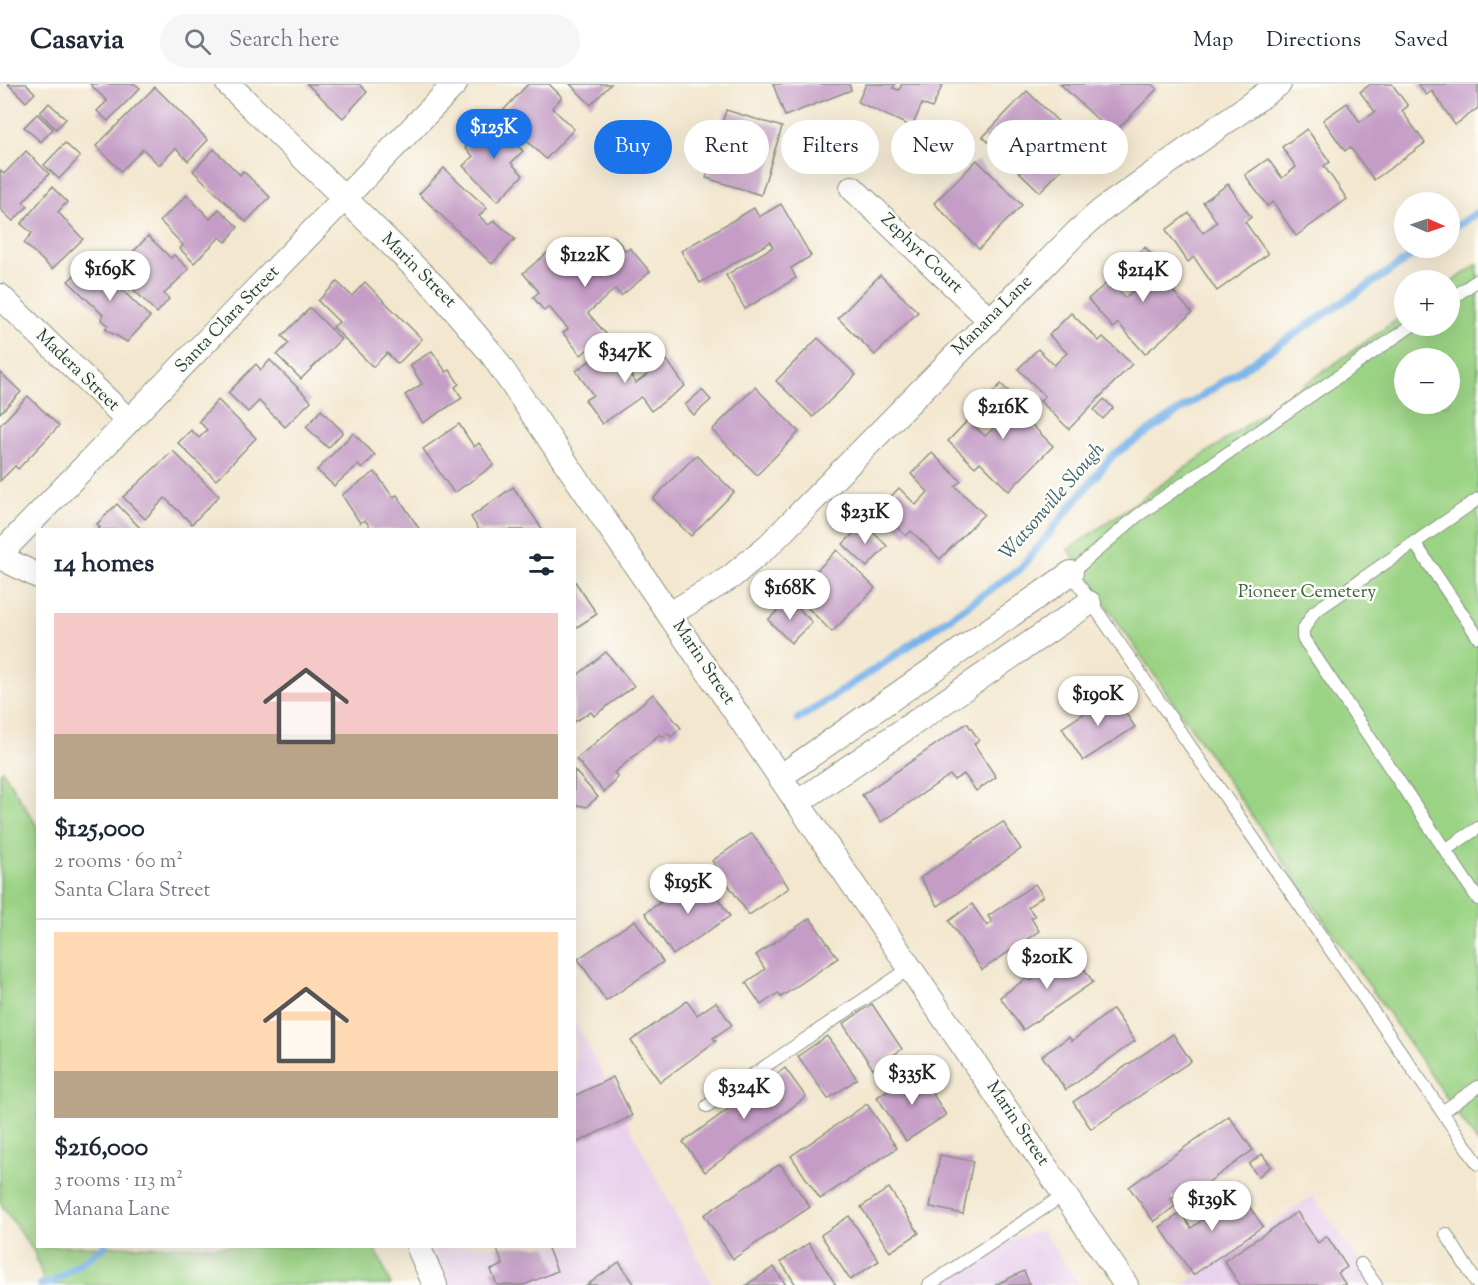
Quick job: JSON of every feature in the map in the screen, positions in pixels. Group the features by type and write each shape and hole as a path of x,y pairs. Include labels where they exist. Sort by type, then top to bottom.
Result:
{"street":[{"name":"Marin Street","path":"228,84 468,322 670,614 1126,1285"},
{"name":"Santa Clara Street","path":"0,555 455,84"},
{"name":"Manana Lane","path":"670,614 731,577 751,561 1102,210 1279,84"},
{"name":"Zephyr Court","path":"852,188 990,320"},
{"name":"Madera Street","path":"0,296 129,422"},
{"path":"0,555 36,575"},
{"path":"780,777 1071,573"},
{"path":"797,803 1089,603"},
{"path":"418,1248 435,1285"}],"lane":[{"path":"1460,292 1478,280"},
{"path":"1397,336 1137,516 1071,573 1089,603 1478,1164"},
{"path":"1478,499 1314,612 1303,630 1303,638 1478,899"},
{"path":"1414,542 1478,637"},
{"path":"1445,850 1478,828"},
{"path":"707,1106 910,968"},
{"path":"1442,1112 1478,1087"},
{"path":"928,1285 1065,1194"},
{"path":"1446,1234 1478,1285"},
{"path":"1362,1264 1376,1285"}],"shaded area":[{"path":"576,1023 712,1285 447,1285 431,1248 576,1248"},
{"path":"1312,1196 1378,1285 1183,1285"},
{"path":"1042,1230 1079,1285 935,1285 1010,1240"}],"green space":[{"name":"Pioneer Cemetery","path":"1478,264 1478,1143 1068,550 1394,322 1394,336 1460,336 1460,276"},
{"path":"2,770 36,824 36,1248 375,1248 391,1285 45,1285 35,1253 0,1203 0,772"}],"building":[{"path":"8,84 26,84 35,93 26,102"},
{"path":"90,84 135,84 140,88 108,121 97,111 107,101"},
{"path":"307,84 359,84 367,92 343,118"},
{"path":"528,84 549,84 562,97 552,108 574,129 546,159 499,115"},
{"path":"570,84 611,84 591,105"},
{"path":"773,84 849,84 851,90 785,116"},
{"path":"866,84 895,84 893,88 899,90 902,84 943,84 932,108 922,104 915,120 897,120 858,102"},
{"path":"1060,84 1152,84 1157,89 1127,120 1098,120"},
{"path":"1371,84 1392,84 1408,106 1402,111 1425,143 1374,180 1350,147 1345,151 1323,120 1347,103 1360,122 1375,112 1360,92"},
{"path":"1418,84 1478,84 1478,108 1455,125 1432,91 1426,95"},
{"path":"155,87 208,140 188,161 176,148 159,165 143,149 121,171 96,146"},
{"path":"1027,91 1057,120 999,120"},
{"path":"49,103 66,119 56,129 40,113"},
{"path":"726,110 759,120 723,120"},
{"path":"37,114 53,129 41,142 24,127"},
{"path":"492,120 523,151 511,163 523,175 498,201 463,166 473,156 465,148"},
{"path":"769,123 781,127 769,169"},
{"path":"1307,129 1330,162 1324,166 1347,199 1296,236 1273,202 1267,206 1245,175 1268,159 1282,178 1296,167 1282,147"},
{"path":"65,143 80,157 59,179 44,165"},
{"path":"214,149 240,175 243,171 270,197 246,222 193,171"},
{"path":"26,151 49,174 23,202 28,206 13,221 0,209 0,170 4,174"},
{"path":"977,160 987,170 987,174 991,174 1022,205 979,249 934,203 963,174 975,174"},
{"path":"444,168 487,208 479,216 489,225 494,220 515,239 492,264 419,194"},
{"path":"707,174 767,174 761,195 706,178"},
{"path":"1021,174 1057,174 1040,192"},
{"path":"1228,184 1251,217 1245,222 1268,254 1217,291 1194,257 1188,262 1166,230 1189,213 1203,233 1217,222 1203,202"},
{"path":"52,187 67,202 58,212 83,239 52,269 24,243 32,233 21,224"},
{"path":"187,195 210,219 219,209 238,227 226,242 220,237 194,263 180,249 183,245 160,221"},
{"path":"781,204 811,256 791,268 796,278 745,309 726,275 773,247 770,242 700,283 681,251 754,208 759,217"},
{"path":"148,236 171,258 174,255 189,269 164,294 169,299 157,313 124,280 134,269 124,262"},
{"path":"615,237 626,251 630,248 650,272 621,296 615,289 588,313 606,334 581,355 563,333 568,329 549,307 544,311 533,297 539,292 523,273 547,253 559,269 573,257 576,261 586,253 588,255 603,242 606,245"},
{"path":"1145,247 1172,278 1166,283 1192,313 1145,354 1118,323 1113,328 1088,299 1110,280 1125,298 1138,286 1122,267"},
{"path":"91,260 150,317 127,342 105,329 108,325 101,319 103,315 68,281"},
{"path":"880,275 918,312 875,355 838,318"},
{"path":"337,282 352,296 365,282 422,339 398,364 387,353 373,367 333,327 339,322 318,301"},
{"path":"310,308 341,339 301,379 277,355 289,343 282,336"},
{"path":"1071,313 1099,341 1103,337 1132,364 1069,429 1040,401 1045,396 1018,369 1038,349 1054,365 1067,353 1049,335"},
{"path":"818,338 856,375 813,417 776,381"},
{"path":"619,340 628,354 620,360 636,383 667,360 685,386 651,411 641,397 602,424 585,400 593,395 576,371"},
{"path":"432,351 446,372 450,370 459,384 455,387 462,398 423,423 405,395 422,384 410,365"},
{"path":"270,360 311,401 285,427 259,401 248,412 228,393 256,364 261,370"},
{"path":"0,372 21,392 0,413"},
{"path":"1001,384 1030,412 1025,418 1053,446 1009,491 980,462 975,467 948,441 968,420 985,436 998,424 980,406"},
{"path":"755,387 799,432 757,475 712,430"},
{"path":"702,390 711,400 694,415 685,405"},
{"path":"28,396 59,426 18,469 15,466 0,481 0,425"},
{"path":"1104,399 1113,408 1103,419 1094,410"},
{"path":"218,400 256,438 216,480 178,443 191,430 199,438 207,430 199,421"},
{"path":"321,410 343,432 328,448 306,427"},
{"path":"459,424 474,447 479,443 494,465 454,493 423,449"},
{"path":"353,433 375,455 362,469 358,465 334,486 317,470"},
{"path":"173,451 219,496 192,524 165,498 145,519 123,497"},
{"path":"932,453 961,481 955,486 984,514 940,559 911,531 906,536 879,509 899,488 916,505 928,492 911,474"},
{"path":"696,455 734,492 691,536 653,499"},
{"path":"375,472 393,497 397,495 419,528 371,528 365,520 360,523 342,495"},
{"path":"513,487 542,528 478,528 471,517"},
{"path":"117,504 140,528 99,528 97,524"},
{"path":"864,523 887,546 867,567 843,544"},
{"path":"837,550 875,588 832,632 794,594"},
{"path":"576,583 597,614 576,628"},
{"path":"789,599 812,622 791,643 768,620"},
{"path":"606,652 634,686 594,716 591,712 576,721 576,676"},
{"path":"653,694 681,728 671,737 668,733 663,737 660,734 614,773 618,777 604,792 576,759"},
{"path":"1113,694 1135,727 1083,761 1062,728"},
{"path":"967,723 979,740 974,744 996,777 976,791 964,774 954,780 950,775 881,822 862,795"},
{"path":"576,772 598,797 586,807 576,806"},
{"path":"1003,822 1021,849 938,906 920,878"},
{"path":"752,833 789,888 749,915 712,861"},
{"path":"702,874 730,916 673,955 645,913"},
{"path":"1035,884 1043,896 1028,907 1035,916 1031,918 1039,931 982,970 949,921 972,904 987,926 992,922 988,916"},
{"path":"810,918 838,958 781,997 778,993 761,1005 746,983 765,969 756,955"},
{"path":"635,920 663,962 606,1001 578,959"},
{"path":"1071,949 1093,982 1023,1030 1000,997 1027,978 1030,981 1045,971 1043,968"},
{"path":"687,1001 697,1015 716,1002 732,1025 713,1038 716,1041 660,1082 631,1041"},
{"path":"872,1004 902,1049 873,1069 843,1024"},
{"path":"1113,1009 1135,1041 1066,1090 1042,1056 1069,1037 1072,1041"},
{"path":"1173,1034 1191,1061 1091,1129 1073,1102"},
{"path":"827,1036 857,1079 828,1099 798,1056"},
{"path":"785,1068 806,1097 705,1172 683,1142"},
{"path":"918,1070 946,1115 906,1141 877,1097"},
{"path":"613,1077 632,1116 576,1143 576,1095"},
{"path":"867,1104 897,1148 820,1199 791,1156"},
{"path":"1229,1116 1253,1150 1185,1199 1181,1192 1171,1199 1175,1206 1154,1222 1129,1187"},
{"path":"1262,1154 1271,1166 1258,1177 1249,1164"},
{"path":"940,1155 973,1161 963,1214 930,1207"},
{"path":"780,1164 810,1207 733,1259 704,1215"},
{"path":"889,1188 919,1233 890,1252 861,1207"},
{"path":"1237,1189 1263,1226 1193,1275 1160,1227 1181,1213 1191,1228 1219,1208 1216,1204"},
{"path":"1297,1212 1318,1243 1327,1236 1347,1267 1338,1273 1346,1285 1240,1285 1224,1261"},
{"path":"849,1216 879,1261 850,1280 821,1235"},
{"path":"809,1243 836,1285 796,1285 781,1262"},
{"path":"497,1248 548,1248 557,1271 524,1285 497,1285 491,1270 503,1265"},
{"path":"619,1262 635,1285 587,1285"},
{"path":"774,1267 786,1285 746,1285"},
{"path":"1024,1271 1030,1285 995,1285"}],"waterway":[{"name":"Watsonville Slough","path":"1460,224 1478,212"},
{"name":"Watsonville Slough","path":"798,719 1020,569 1113,455 1409,258"},
{"name":"Watsonville Slough","path":"41,1285 53,1282 102,1248"}]}
